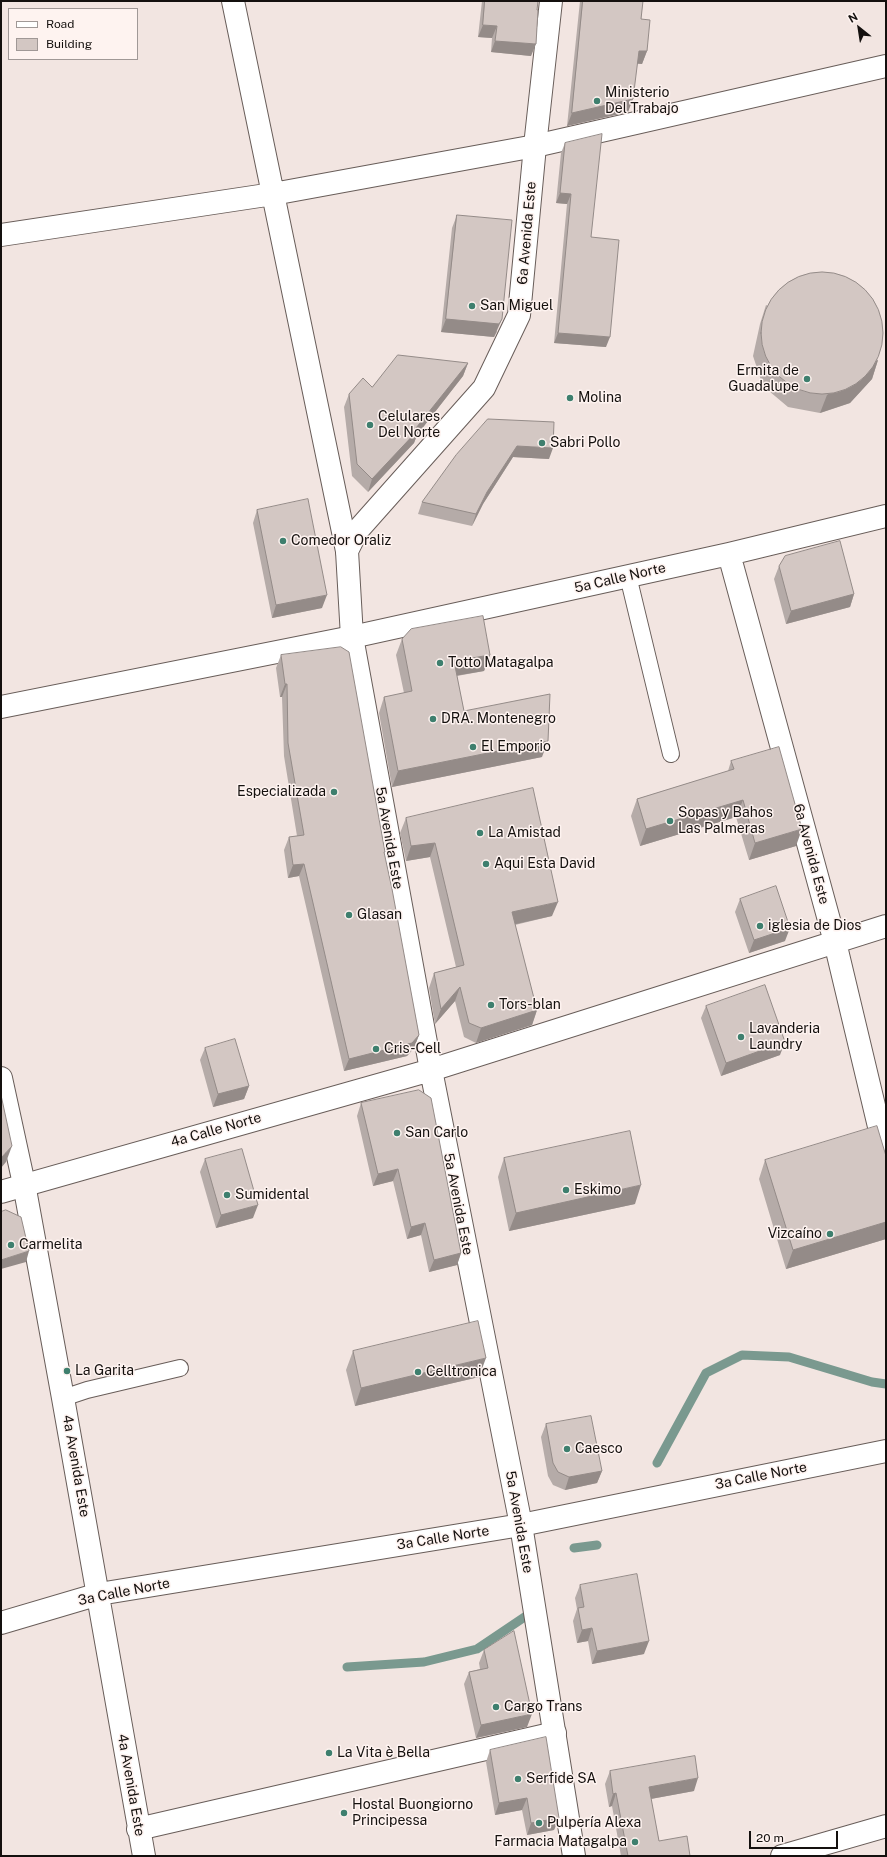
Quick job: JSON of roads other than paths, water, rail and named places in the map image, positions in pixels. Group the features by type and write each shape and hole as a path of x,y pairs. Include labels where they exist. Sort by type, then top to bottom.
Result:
{"street":[{"name":"5a Avenida Este","path":"233,1 347,551 352,637 431,1070 520,1525 574,1856"},
{"name":"6a Avenida Este","path":"347,551 357,531 484,388 519,315 535,146 551,1"},
{"path":"1,235 272,194 535,146 886,66"},
{"name":"5a Calle Norte","path":"1,708 352,637 729,554 886,516"},
{"name":"6a Avenida Este","path":"729,554 835,942 886,1156"},
{"name":"4a Calle Norte","path":"1,1192 24,1184 431,1070 886,926"},
{"name":"4a Avenida Este","path":"1,1078 24,1184 99,1594 138,1829 144,1856"},
{"name":"3a Calle Norte","path":"1,1623 99,1594 520,1525 886,1451"},
{"path":"138,1829 555,1733"},
{"path":"782,1856 886,1826"}],"lane":[{"path":"628,576 671,754"},
{"path":"63,1398 87,1390 180,1368"}],"waterway":[{"path":"657,1463 706,1373 742,1355 789,1357 872,1382 886,1384"},
{"path":"574,1548 597,1545"},
{"path":"347,1667 424,1662 477,1649 529,1614"}],"place":[{"name":"Ministerio Del Trabajo","path":"597,101"},
{"name":"San Miguel","path":"472,306"},
{"name":"Ermita de Guadalupe","path":"807,379"},
{"name":"Molina","path":"570,398"},
{"name":"Celulares Del Norte","path":"370,425"},
{"name":"Sabri Pollo","path":"542,443"},
{"name":"Comedor Oraliz","path":"283,541"},
{"name":"Totto Matagalpa","path":"440,663"},
{"name":"DRA. Montenegro","path":"433,719"},
{"name":"El Emporio","path":"473,747"},
{"name":"Especializada","path":"334,792"},
{"name":"Sopas y Bahos Las Palmeras","path":"670,821"},
{"name":"La Amistad","path":"480,833"},
{"name":"Aqui Esta David","path":"486,864"},
{"name":"Glasan","path":"349,915"},
{"name":"iglesia de Dios","path":"760,926"},
{"name":"Tors-blan","path":"491,1005"},
{"name":"Lavanderia Laundry","path":"741,1037"},
{"name":"Cris-Cell","path":"376,1049"},
{"name":"San Carlo","path":"397,1133"},
{"name":"Eskimo","path":"566,1190"},
{"name":"Sumidental","path":"227,1195"},
{"name":"Vizcaíno","path":"830,1234"},
{"name":"Carmelita","path":"11,1245"},
{"name":"La Garita","path":"67,1371"},
{"name":"Celltronica","path":"418,1372"},
{"name":"Caesco","path":"567,1449"},
{"name":"Cargo Trans","path":"496,1707"},
{"name":"La Vita è Bella","path":"329,1753"},
{"name":"Serfide SA","path":"518,1779"},
{"name":"Hostal Buongiorno Principessa","path":"344,1813"},
{"name":"Pulpería Alexa","path":"539,1823"},
{"name":"Farmacia Matagalpa","path":"635,1842"}]}
